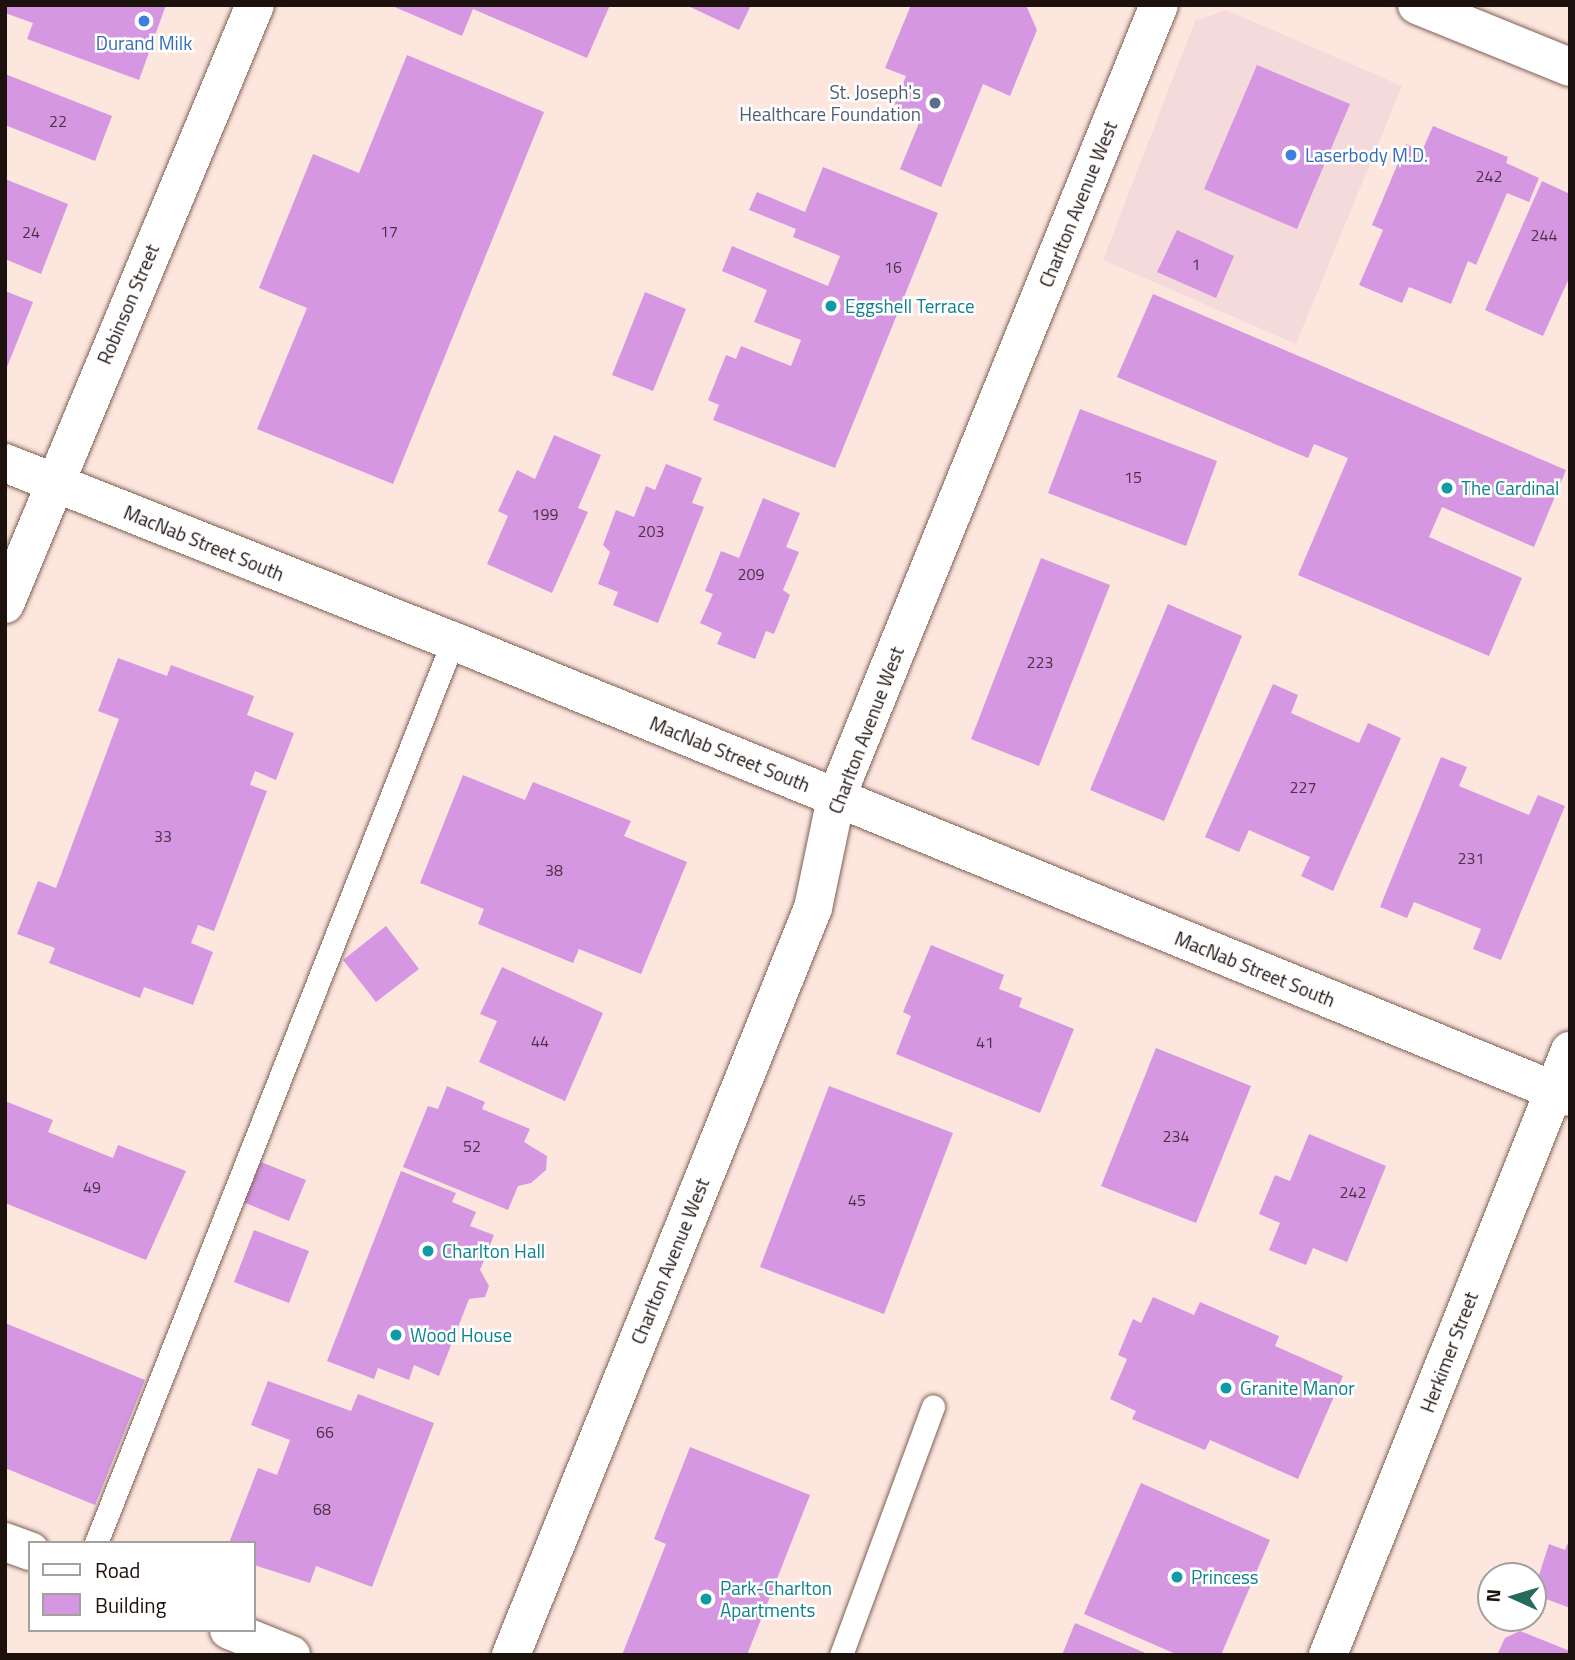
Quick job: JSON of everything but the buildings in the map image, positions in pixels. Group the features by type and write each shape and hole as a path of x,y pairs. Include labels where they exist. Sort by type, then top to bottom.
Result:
{"street":[{"name":"Robinson Street","path":"5,604 52,483 255,5"},
{"name":"Charlton Avenue West","path":"511,1655 813,908 836,798 1159,5"},
{"path":"1418,5 1570,67"},
{"name":"MacNab Street South","path":"5,463 453,641 1561,1093"},
{"name":"Herkimer Street","path":"1328,1655 1561,1093 1570,1051"},
{"path":"5,1542 28,1550"},
{"path":"234,1632 290,1655"}],"lane":[{"path":"97,1541 453,641"},
{"path":"841,1655 933,1406"}],"shaded area":[{"path":"1226,10 1402,86 1296,344 1103,260 1195,21"}],"place":[{"name":"Durand Milk","path":"144,21"},
{"name":"St. Joseph's Healthcare Foundation","path":"935,103"},
{"name":"Laserbody M.D.","path":"1291,155"},
{"name":"Eggshell Terrace","path":"831,306"},
{"name":"The Cardinal","path":"1447,488"},
{"name":"Charlton Hall","path":"428,1251"},
{"name":"Wood House","path":"396,1335"},
{"name":"Granite Manor","path":"1226,1388"},
{"name":"Princess","path":"1177,1577"},
{"name":"Park-Charlton Apartments","path":"706,1599"}]}
